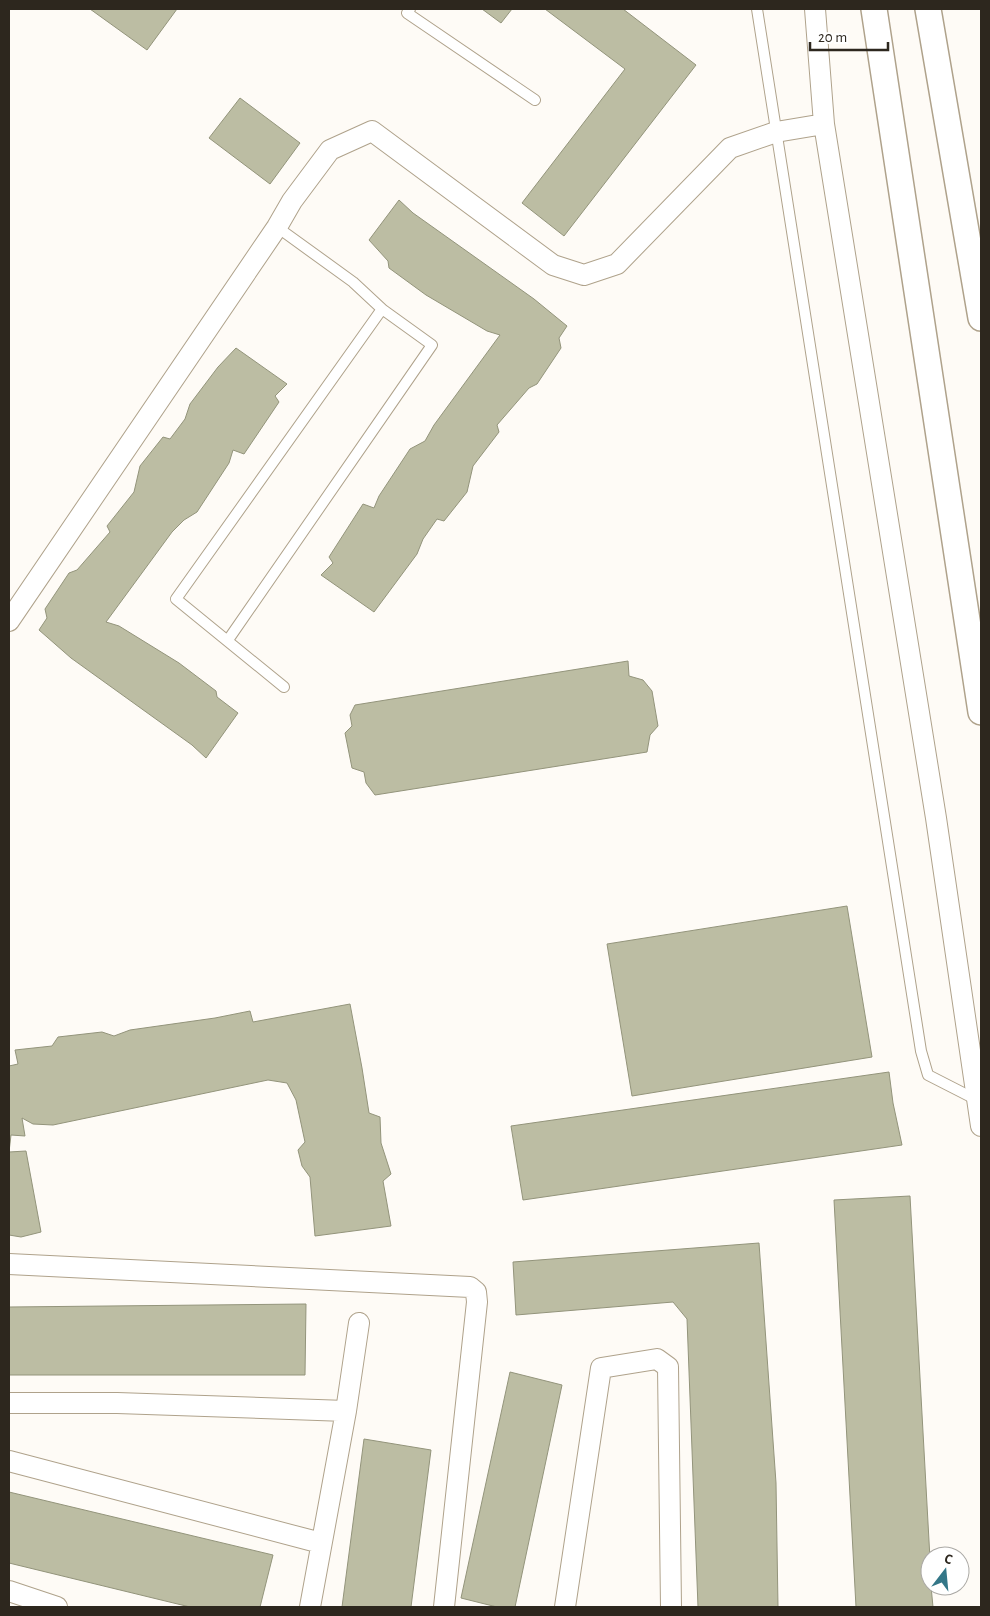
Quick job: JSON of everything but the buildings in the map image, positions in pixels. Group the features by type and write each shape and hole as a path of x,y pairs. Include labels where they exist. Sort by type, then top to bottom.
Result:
{"street":[{"path":"815,9 824,124 934,808 981,1126"},
{"path":"874,9 981,712"},
{"path":"928,9 981,318"},
{"path":"9,621 277,227 292,201 330,150 372,131 553,265 584,275 617,264 730,148 776,132 824,124"},
{"path":"9,1264 470,1286 476,1292 477,1302 444,1607"},
{"path":"310,1607 346,1411 359,1323"},
{"path":"566,1607 601,1368 657,1359 668,1367 671,1607"},
{"path":"9,1403 117,1403 346,1411"},
{"path":"9,1461 321,1543"},
{"path":"9,1591 57,1607"}],"lane":[{"path":"757,9 921,1051 928,1075 977,1100"},
{"path":"406,10 535,100"},
{"path":"228,640 432,345 382,309 353,282 277,227"},
{"path":"284,686 176,599 382,309"}]}
